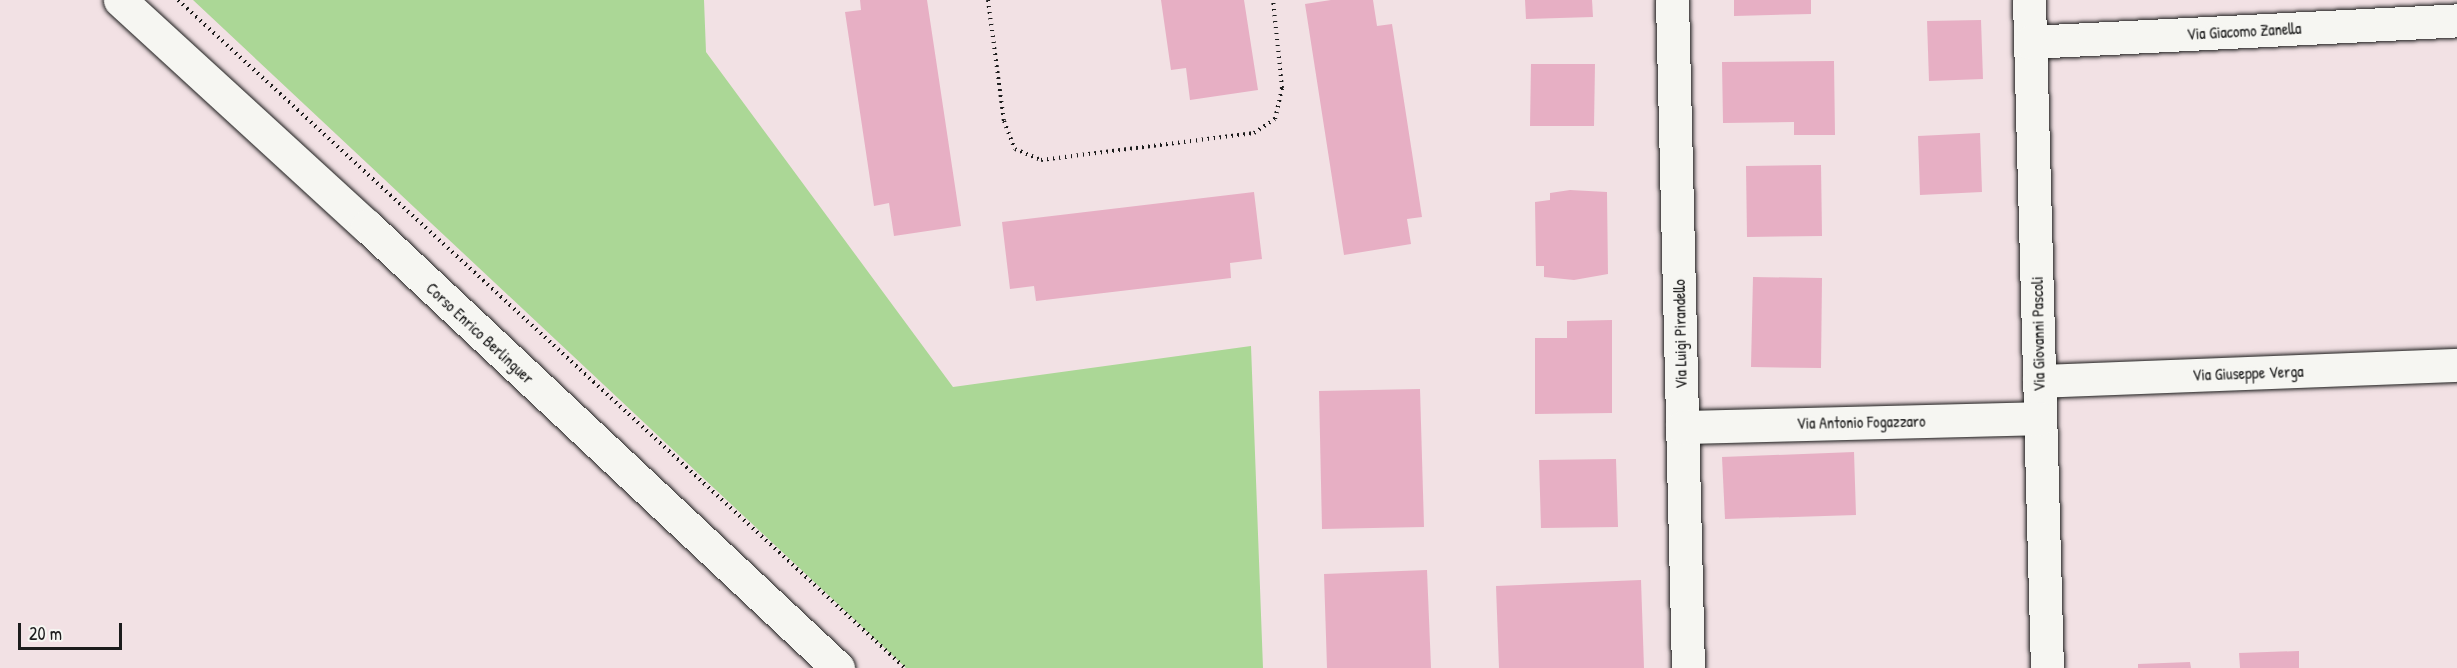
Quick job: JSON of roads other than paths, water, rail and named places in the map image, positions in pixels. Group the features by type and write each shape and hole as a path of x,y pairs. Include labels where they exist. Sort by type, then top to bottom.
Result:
{"street":[{"name":"Corso Enrico Berlinguer","path":"120,0 367,226 838,668"},
{"name":"Via Luigi Pirandello","path":"1672,0 1689,668"},
{"name":"Via Giovanni Pascoli","path":"2029,0 2047,668"},
{"name":"Via Giacomo Zanella","path":"2030,42 2457,20"},
{"name":"Via Giuseppe Verga","path":"2039,381 2457,365"},
{"name":"Via Antonio Fogazzaro","path":"1682,427 2040,418"}]}
